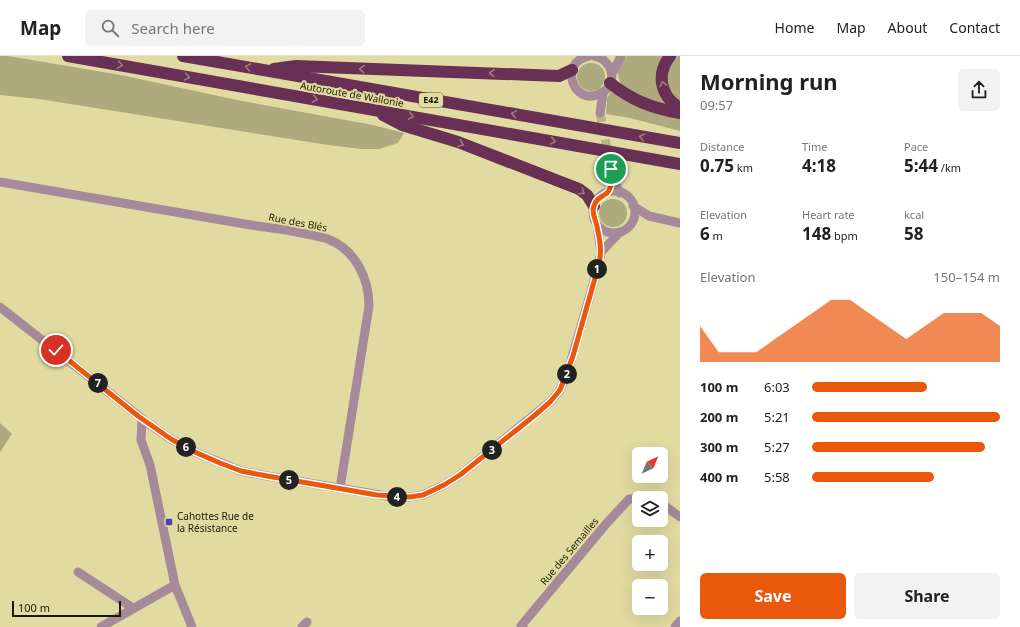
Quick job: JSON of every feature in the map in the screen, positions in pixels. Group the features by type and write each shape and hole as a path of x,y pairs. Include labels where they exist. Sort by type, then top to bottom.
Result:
{"highway":[{"name":"Autoroute de Wallonie","path":"68,56 680,164"},
{"name":"Autoroute de Wallonie","path":"183,56 680,143"},
{"path":"670,56 665,62 662,70 663,87 666,95 672,103 680,108"},
{"path":"265,70 296,66 559,76 572,70"},
{"path":"608,83 624,95 661,109 680,113"},
{"path":"373,110 402,125 458,142 579,189 587,195 594,206"}],"street":[{"path":"588,56 579,58 574,65 571,78 573,85 577,90 583,95 590,96 597,95 608,83 609,65 598,57"},
{"path":"598,57 615,56"},
{"path":"590,96 600,113 608,83 621,56"},
{"path":"608,192 612,173 620,193"},
{"name":"Rue des Blés","path":"0,182 257,226 290,230 330,239 344,248 357,261 364,277 369,294 369,306 340,488"},
{"path":"0,307 142,418 171,439 197,453 241,471 392,496 410,497 432,492 460,475 550,402 560,390 568,371 580,332 601,252 597,225 594,219 594,206 597,200 608,192 620,193 630,200 634,212 633,219 626,229 614,233 607,232 597,225"},
{"path":"633,206 649,216 680,223"},
{"path":"630,224 649,216"},
{"path":"601,252 620,232"},
{"path":"142,418 141,440 150,465 175,585 192,627"},
{"name":"Rue des Semailles","path":"521,627 606,524 629,499 632,499"},
{"path":"668,508 680,517"},
{"path":"78,572 133,608"},
{"path":"102,627 175,585"},
{"path":"675,627 680,621"}],"shaded area":[{"path":"0,56 8,56 121,75 237,100 373,125 404,133 398,143 379,149 361,149 39,99 0,95"},
{"path":"627,56 665,56 667,104 650,99 623,86 619,78 618,68"},
{"path":"676,56 680,56 680,102 676,101 666,85 666,69 672,59"},
{"path":"591,63 601,67 605,77 601,87 591,91 581,87 577,77 581,67"},
{"path":"611,92 680,116 680,131 630,118 606,114 607,98"},
{"path":"613,199 623,203 627,213 623,223 613,227 603,223 599,213 603,203"},
{"path":"0,423 12,434 0,452"}],"tunnel":[{"path":"600,113 611,169"}],"place":[{"name":"Cahottes Rue de la Résistance","path":"169,522"}],"route":[{"path":"56,350 138,416 171,439 220,463 241,471 377,495 410,497 423,495 432,492 460,475 534,416 550,402 560,390 573,356 599,264 601,252 597,225 593,212 597,200 608,192 613,178 611,169"}]}
